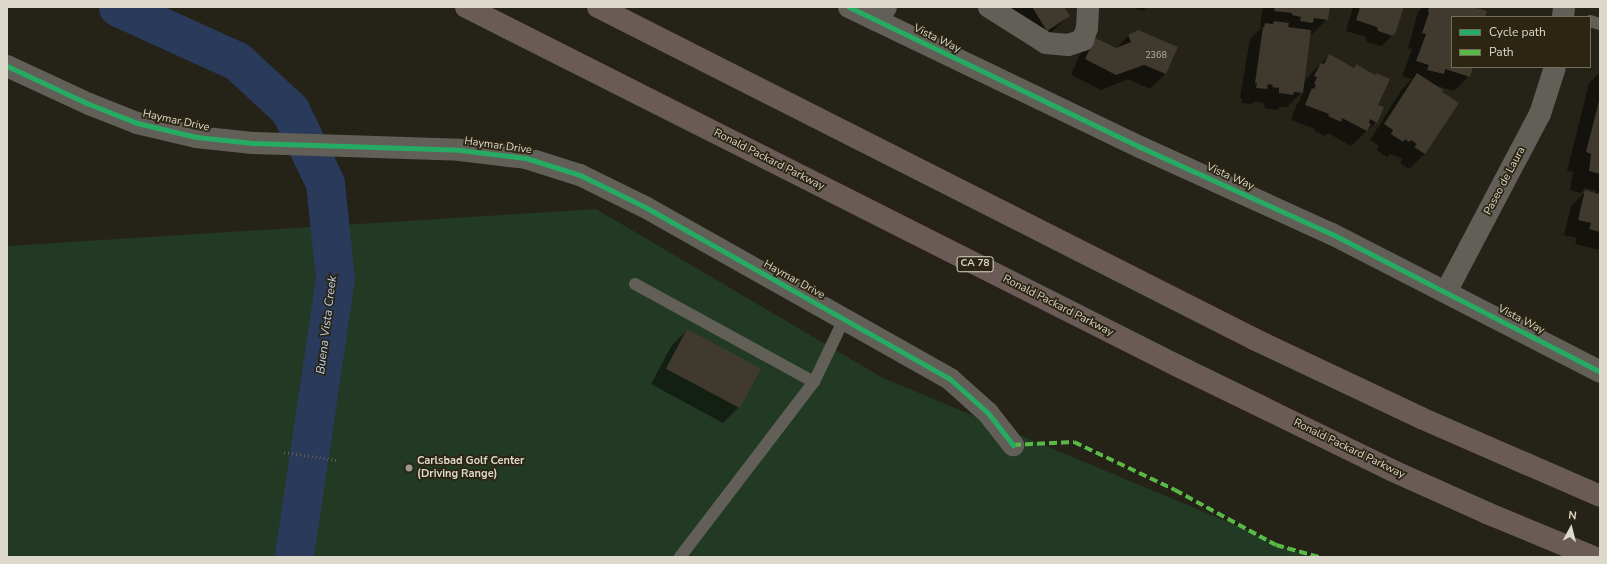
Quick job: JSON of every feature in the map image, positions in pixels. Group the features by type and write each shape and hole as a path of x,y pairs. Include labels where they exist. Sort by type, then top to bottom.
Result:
{"highway":[{"name":"Ronald Packard Parkway","path":"466,7 1150,352 1348,449 1487,513 1593,557"},
{"path":"598,7 1254,339 1421,418 1600,496"}],"street":[{"name":"Vista Way","path":"849,7 881,14 1140,147 1332,234 1600,372"},
{"path":"989,7 1046,43 1068,45 1083,40 1087,28 1088,7"},
{"name":"Haymar Drive","path":"7,66 89,104 137,123 196,137 253,143 460,150 526,158 580,175 645,207 950,379 988,413 1013,445"},
{"name":"Paseo de Laura","path":"1446,292 1540,114 1555,68"}],"lane":[{"path":"635,284 814,382"},
{"path":"680,557 814,382 844,319"}],"path":[{"path":"284,452 336,460"}],"green space":[{"name":"Carlsbad Golf Center (Driving Range)","path":"596,209 883,378 1312,557 7,557 7,246"}],"building":[{"path":"1032,7 1064,7 1070,16 1047,31"},
{"path":"1275,7 1330,7 1328,20 1314,18 1313,23 1300,21 1301,17 1292,15 1292,13 1274,11"},
{"path":"1360,7 1404,7 1395,34 1393,34 1393,36 1378,31 1377,27 1356,20"},
{"path":"1429,7 1473,7 1487,11 1485,16 1451,16 1451,68 1473,68 1470,77 1445,69 1444,74 1427,70 1429,65 1416,61 1426,34 1422,33 1429,13"},
{"path":"1274,21 1289,23 1288,27 1311,30 1303,93 1294,92 1293,95 1279,93 1279,88 1272,87 1273,85 1268,84 1267,89 1256,88 1257,83 1255,83 1263,27 1265,23 1273,24"},
{"path":"1138,30 1178,47 1166,74 1144,65 1116,75 1085,59 1095,38 1116,48 1131,42 1128,35"},
{"path":"1329,54 1354,68 1356,64 1375,75 1376,73 1390,79 1378,105 1384,107 1377,123 1370,119 1369,123 1371,124 1367,131 1342,118 1341,122 1328,116 1329,114 1305,105 1312,88 1314,89 1316,85 1314,84 1317,77 1314,76 1321,63 1324,64"},
{"path":"1417,73 1443,90 1442,92 1459,103 1425,154 1414,147 1417,144 1411,140 1409,142 1405,139 1403,142 1391,134 1393,130 1384,124"},
{"path":"1600,97 1600,174 1589,171 1591,154 1586,152"},
{"path":"1585,190 1598,194 1600,190 1600,232 1589,229 1591,223 1578,220"},
{"path":"687,329 761,368 740,408 666,369"}],"waterway":[{"name":"Buena Vista Creek","path":"118,7 237,61 290,110 325,183 335,278 294,557"}],"marked path":[{"path":"1013,445 1074,442 1175,490 1276,545 1319,557"}],"cycle path":[{"path":"849,7 1140,147 1332,234 1600,372"},
{"path":"7,66 89,104 137,123 196,137 253,143 460,150 526,158 580,175 645,207 950,379 988,413 1013,445"}],"place":[{"name":"Carlsbad Golf Center (Driving Range)","path":"409,468"}]}
